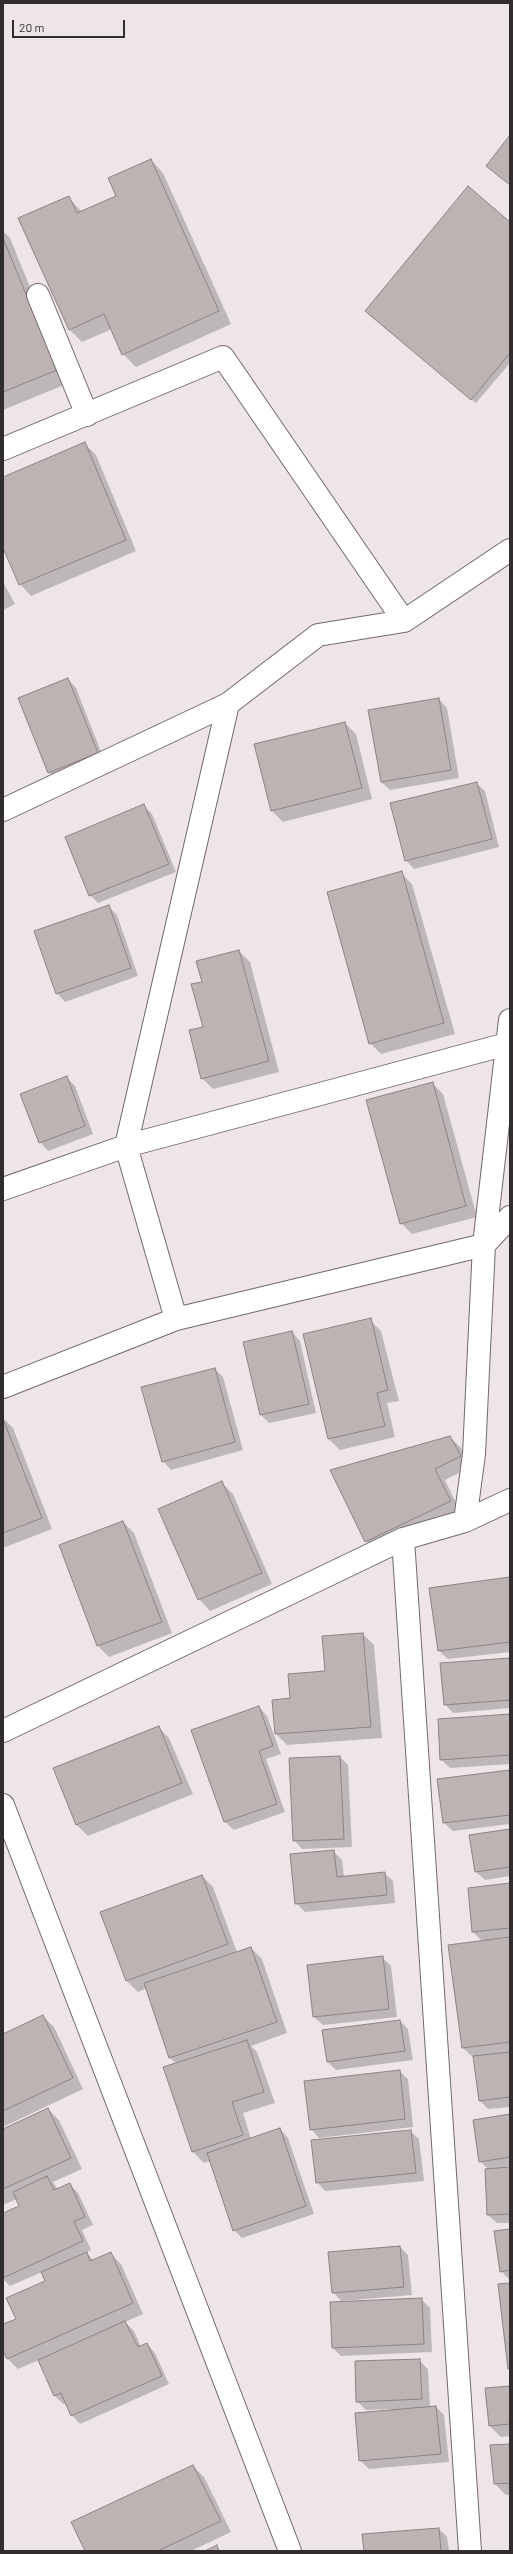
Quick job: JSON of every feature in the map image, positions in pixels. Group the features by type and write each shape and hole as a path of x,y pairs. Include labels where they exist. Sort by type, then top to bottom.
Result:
{"street":[{"path":"38,295 87,415"},
{"path":"3,448 87,415 223,357 404,621"},
{"path":"3,810 228,704 318,635 404,621 510,550"},
{"path":"176,1319 126,1146 228,704"},
{"path":"465,1521 474,1454 484,1245 510,1020"},
{"path":"3,1189 126,1146 507,1044"},
{"path":"3,1387 176,1319 484,1245 510,1217"},
{"path":"3,1731 403,1539 465,1521 510,1500"},
{"path":"403,1539 470,2551"},
{"path":"3,1805 290,2551"}],"building":[{"path":"510,135 510,185 486,166"},
{"path":"151,159 219,311 122,355 104,314 69,330 18,218 69,196 77,213 116,196 108,178"},
{"path":"468,186 510,222 510,353 471,400 365,311"},
{"path":"3,238 57,370 3,392"},
{"path":"85,442 126,540 19,585 3,548 3,477"},
{"path":"68,678 98,753 48,773 18,698"},
{"path":"439,698 451,770 381,782 368,710"},
{"path":"345,722 362,788 271,811 254,744"},
{"path":"477,782 492,839 405,861 390,803"},
{"path":"144,804 169,864 89,896 65,837"},
{"path":"402,871 444,1023 369,1044 327,892"},
{"path":"109,905 131,968 56,994 34,931"},
{"path":"239,950 269,1061 201,1079 189,1030 203,1027 191,984 202,982 196,961"},
{"path":"67,1076 85,1126 39,1143 20,1094"},
{"path":"433,1082 466,1206 400,1224 366,1100"},
{"path":"371,1318 388,1390 377,1393 385,1426 328,1439 303,1334"},
{"path":"292,1331 309,1404 260,1415 243,1342"},
{"path":"215,1368 235,1442 162,1462 141,1387"},
{"path":"3,1419 42,1518 3,1533"},
{"path":"450,1436 461,1456 435,1469 451,1501 365,1542 330,1470"},
{"path":"222,1481 262,1573 198,1600 158,1509"},
{"path":"123,1521 162,1622 97,1646 59,1545"},
{"path":"510,1577 510,1642 438,1651 429,1588"},
{"path":"363,1633 371,1727 275,1734 272,1700 290,1698 288,1674 325,1671 322,1636"},
{"path":"510,1658 510,1700 444,1705 440,1663"},
{"path":"259,1706 273,1746 259,1751 277,1804 224,1822 191,1730"},
{"path":"510,1714 510,1755 440,1760 438,1719"},
{"path":"159,1726 182,1783 76,1825 53,1768"},
{"path":"340,1756 344,1839 293,1841 289,1758"},
{"path":"510,1770 510,1815 443,1823 437,1779"},
{"path":"510,1829 510,1867 475,1872 469,1835"},
{"path":"334,1850 337,1877 385,1872 387,1895 295,1904 290,1854"},
{"path":"202,1875 228,1944 126,1981 100,1912"},
{"path":"510,1883 510,1928 472,1932 468,1888"},
{"path":"510,1937 510,2042 462,2048 448,1945"},
{"path":"251,1947 277,2022 169,2058 144,1983"},
{"path":"383,1956 389,2009 313,2017 307,1965"},
{"path":"43,2015 73,2078 3,2111 3,2034"},
{"path":"400,2020 405,2051 327,2062 322,2030"},
{"path":"247,2040 264,2092 232,2102 243,2135 192,2152 163,2067"},
{"path":"510,2052 510,2097 479,2101 473,2056"},
{"path":"400,2070 405,2119 310,2130 304,2081"},
{"path":"48,2108 71,2158 3,2189 3,2129"},
{"path":"510,2114 510,2157 479,2162 473,2120"},
{"path":"280,2128 306,2206 233,2231 207,2153"},
{"path":"411,2130 416,2173 316,2183 311,2140"},
{"path":"510,2167 510,2214 487,2215 485,2169"},
{"path":"47,2176 54,2190 70,2183 85,2217 74,2221 83,2241 3,2278 3,2213 19,2206 13,2192"},
{"path":"510,2229 510,2270 500,2272 494,2231"},
{"path":"400,2246 404,2287 332,2293 328,2252"},
{"path":"87,2252 90,2261 111,2252 133,2303 7,2359 3,2351 3,2324 16,2319 6,2298 45,2281 41,2272"},
{"path":"510,2283 510,2369 508,2369 498,2284"},
{"path":"422,2298 424,2344 332,2348 330,2302"},
{"path":"125,2321 138,2347 147,2343 162,2376 71,2416 61,2393 54,2396 38,2360"},
{"path":"420,2359 422,2399 356,2402 355,2361"},
{"path":"510,2386 510,2424 489,2426 485,2388"},
{"path":"436,2406 441,2454 359,2461 355,2413"},
{"path":"510,2444 510,2483 494,2484 490,2445"},
{"path":"193,2465 221,2521 158,2551 85,2551 71,2522"},
{"path":"439,2528 441,2551 364,2551 362,2534"},
{"path":"217,2545 219,2551 205,2551"}]}
